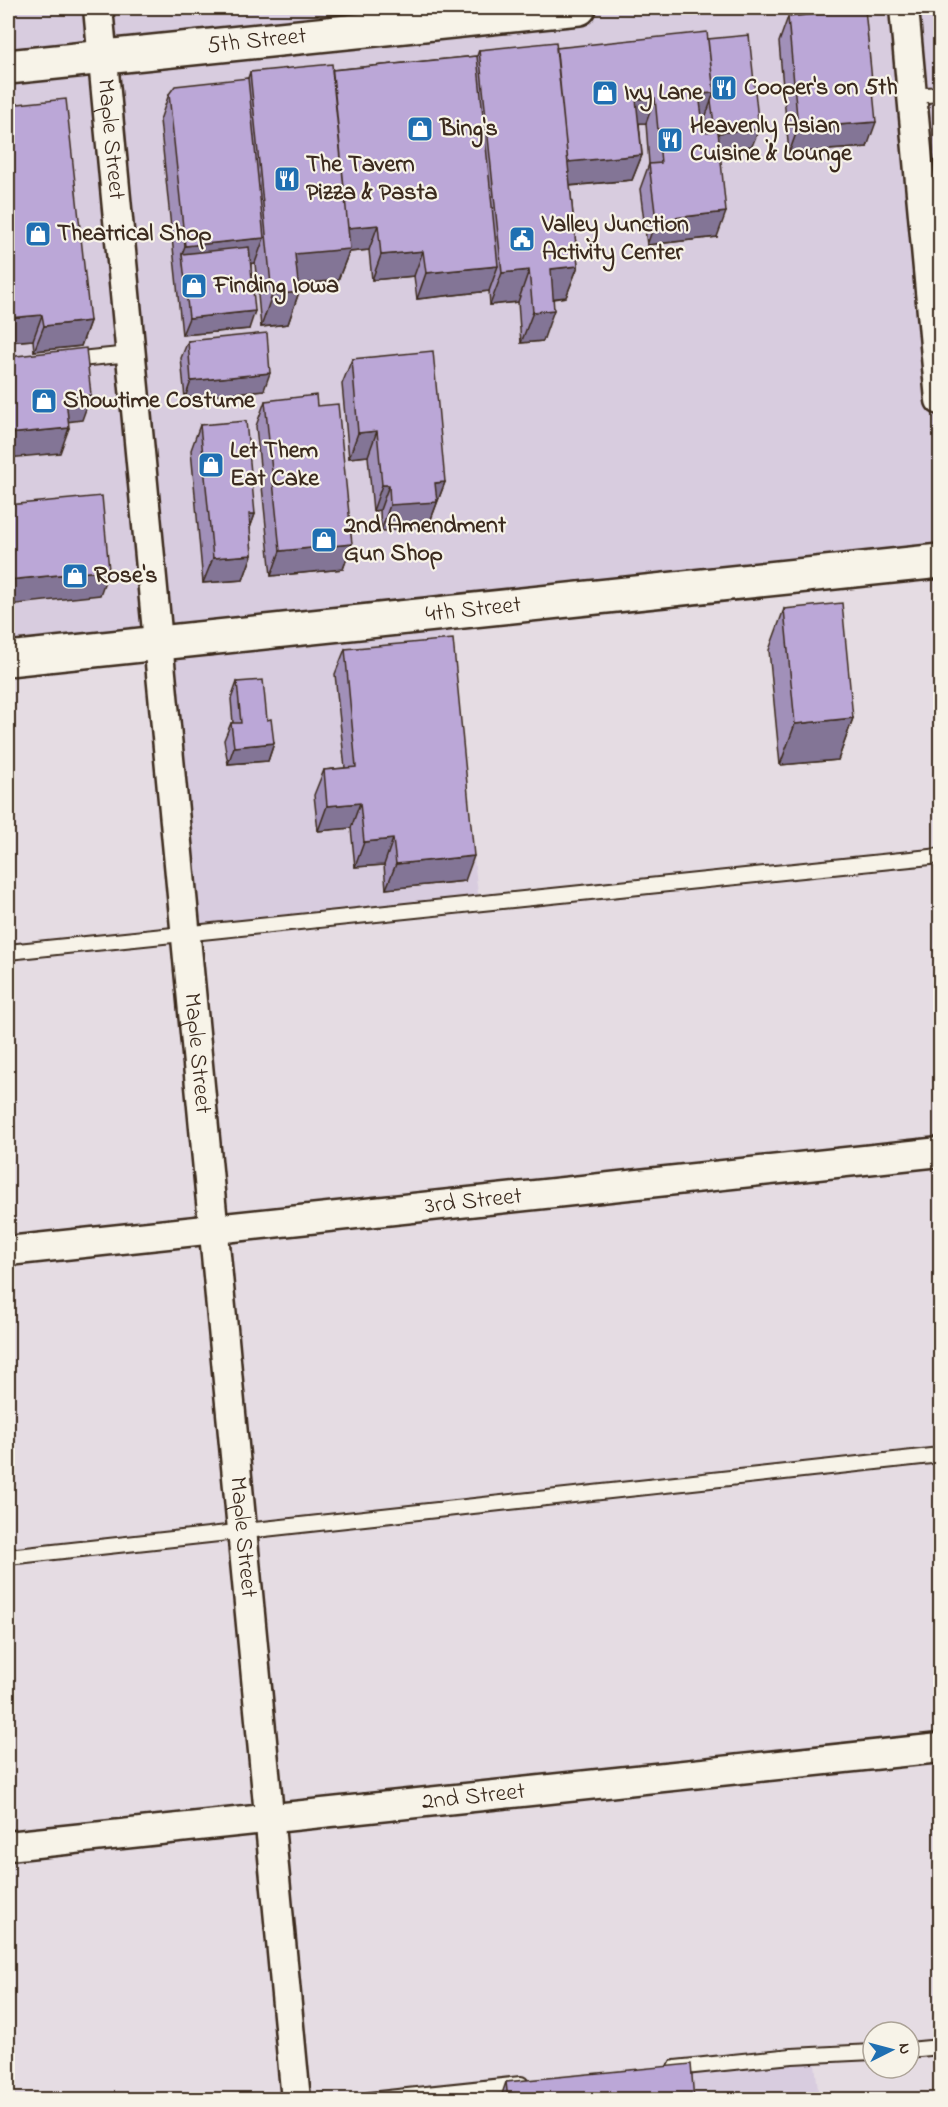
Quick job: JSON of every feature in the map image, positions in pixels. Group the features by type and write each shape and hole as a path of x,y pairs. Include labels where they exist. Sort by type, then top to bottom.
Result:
{"street":[{"name":"Maple Street","path":"98,8 296,2100"},
{"name":"5th Street","path":"8,67 579,8"},
{"path":"904,8 912,96 934,272 940,400"},
{"name":"4th Street","path":"8,659 940,561"},
{"name":"3rd Street","path":"8,1251 940,1152"},
{"name":"2nd Street","path":"8,1845 940,1748"}],"lane":[{"path":"912,96 940,94"},
{"path":"52,362 130,354"},
{"path":"8,952 940,856"},
{"path":"8,1557 940,1455"},
{"path":"921,2049 940,2047"},
{"path":"663,2069 792,2056 861,2053"},
{"path":"369,2100 534,2083"}],"shaded area":[{"path":"8,8 940,8 940,561 448,613 479,904 185,935 158,644 8,659"},
{"path":"814,2055 819,2099 369,2100"}],"building":[{"path":"865,9 876,122 798,128 788,17"},
{"path":"707,32 714,93 699,94 704,132 718,131 726,212 656,220 649,164 661,163 655,98 636,99 642,155 568,162 556,48"},
{"name":"Cooper's on 5th","path":"749,35 759,129 718,133 715,131 711,101 714,93 708,39"},
{"name":"Valley Junction Activity Center","path":"556,42 578,266 551,269 554,310 533,312 529,270 502,273 479,50"},
{"path":"477,56 498,266 426,273 423,251 381,255 378,225 348,228 332,70"},
{"name":"The Tavern Pizza & Pasta","path":"332,64 350,249 295,254 299,292 272,295 250,72"},
{"path":"248,78 264,238 185,246 169,94 175,86"},
{"name":"Theatrical Shop","path":"66,99 90,321 44,326 42,315 8,318 8,105"},
{"path":"249,247 255,311 189,318 182,254"},
{"path":"267,333 270,373 191,381 188,341"},
{"path":"86,348 91,395 66,398 69,428 8,434 8,357"},
{"path":"433,351 445,482 435,483 437,502 390,505 389,485 382,485 377,431 358,433 352,359"},
{"path":"316,395 317,406 338,404 352,544 280,551 265,401"},
{"path":"246,421 255,514 249,514 252,555 213,558 200,425"},
{"path":"102,496 109,570 8,580 8,505"},
{"path":"842,603 853,718 795,724 784,609"},
{"path":"453,639 474,856 396,864 393,839 364,842 360,803 327,806 324,770 356,767 345,649"},
{"path":"263,680 267,720 271,719 274,743 234,747 231,723 241,723 237,682"},
{"path":"691,2064 694,2100 508,2100 506,2082"}],"place":[{"name":"Cooper's on 5th","path":"724,88"},
{"name":"Ivy Lane","path":"605,93"},
{"name":"Bing's","path":"420,129"},
{"name":"Heavenly Asian Cuisine & Lounge","path":"670,140"},
{"name":"The Tavern Pizza & Pasta","path":"287,179"},
{"name":"Theatrical Shop","path":"38,234"},
{"name":"Valley Junction Activity Center","path":"522,239"},
{"name":"Finding Iowa","path":"194,286"},
{"name":"Showtime Costume","path":"44,401"},
{"name":"Let Them Eat Cake","path":"211,465"},
{"name":"2nd Amendment Gun Shop","path":"324,540"},
{"name":"Rose's","path":"75,576"}]}
